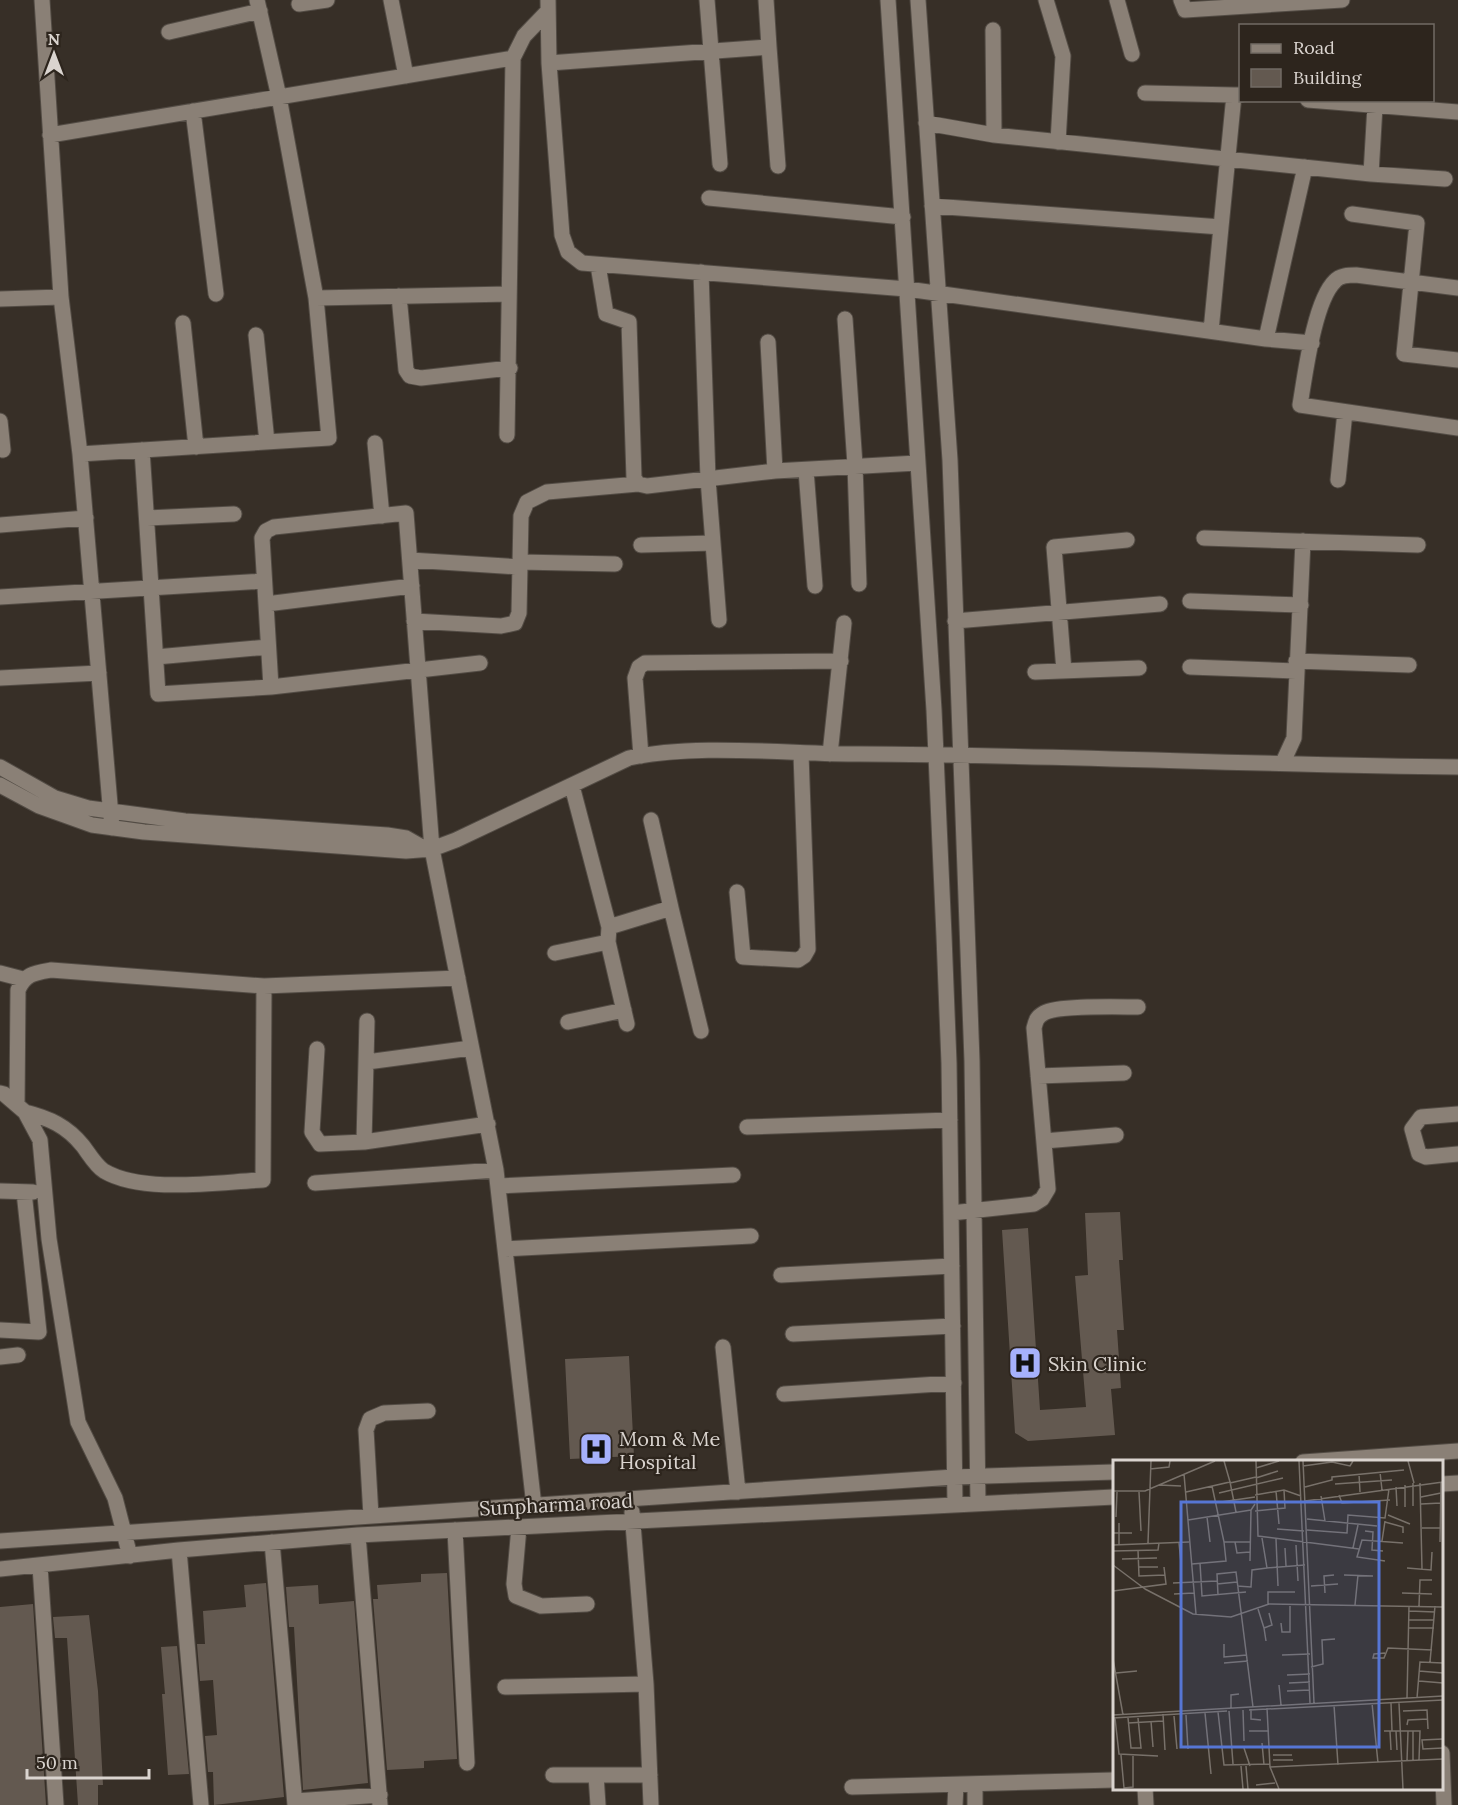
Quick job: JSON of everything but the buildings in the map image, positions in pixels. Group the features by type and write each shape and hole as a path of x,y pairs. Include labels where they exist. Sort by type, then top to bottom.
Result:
{"street":[{"path":"42,0 61,297 80,454 112,828"},
{"path":"298,4 327,0"},
{"path":"391,0 406,76"},
{"path":"707,0 720,164"},
{"path":"766,0 778,166"},
{"path":"888,0 936,755 950,1120 955,1505"},
{"path":"918,0 937,295 947,406 972,1061 978,1504"},
{"path":"1046,0 1063,56 1058,142"},
{"path":"1117,0 1132,54"},
{"path":"1181,0 1185,10 1342,0"},
{"path":"80,454 329,438 316,298 279,97 259,5 169,32"},
{"path":"507,435 510,368 513,58 524,36 548,6"},
{"path":"548,6 549,63 562,235 568,252 582,263 907,289 1211,332 1312,343"},
{"path":"993,30 994,135"},
{"path":"549,63 769,47"},
{"path":"50,135 513,58"},
{"path":"1144,93 1237,95 1227,159 1211,332"},
{"path":"1330,102 1458,112"},
{"path":"1371,174 1375,106"},
{"path":"193,111 216,294"},
{"path":"926,123 994,135 1058,142 1371,174 1445,179"},
{"path":"1266,339 1305,167"},
{"path":"709,198 903,217"},
{"path":"932,206 1221,227"},
{"path":"1352,214 1417,223 1404,354 1458,360"},
{"path":"598,265 606,314 629,322 634,478 638,484"},
{"path":"701,272 708,479 719,621"},
{"path":"1458,288 1356,275 1344,276 1335,281 1320,307 1300,405 1458,428"},
{"path":"316,298 509,294"},
{"path":"399,296 406,370 410,376 421,378 510,368"},
{"path":"0,298 61,297"},
{"path":"845,319 855,465 859,584"},
{"path":"183,323 196,447"},
{"path":"256,335 267,442"},
{"path":"768,342 775,471"},
{"path":"1338,480 1345,412"},
{"path":"0,421 3,450"},
{"path":"375,443 382,516"},
{"path":"142,450 158,694 271,687 480,663"},
{"path":"414,621 501,626 515,623 519,613 521,516 528,502 547,492 708,479 775,471 917,463"},
{"path":"807,470 815,586"},
{"path":"271,687 262,538 266,531 274,527 406,513 430,850 488,1124 497,1178 534,1506"},
{"path":"147,518 234,514"},
{"path":"0,525 86,518"},
{"path":"1204,538 1418,545"},
{"path":"1065,671 1054,547 1127,540"},
{"path":"1283,762 1294,738 1303,541"},
{"path":"641,545 713,543"},
{"path":"410,560 520,564 615,564"},
{"path":"0,597 264,582"},
{"path":"266,604 412,586"},
{"path":"1190,601 1301,605"},
{"path":"955,621 1160,604"},
{"path":"830,754 844,623"},
{"path":"156,657 268,647"},
{"path":"641,756 635,678 639,667 645,663 840,661"},
{"path":"1190,667 1408,665"},
{"path":"1035,672 1138,668"},
{"path":"0,678 99,673"},
{"path":"0,785 39,806 92,825 367,849 430,850 629,758 641,756 697,752 959,755 1458,767"},
{"path":"737,892 743,957 798,960 804,956 808,949 801,754"},
{"path":"0,767 55,798 110,812 387,835 406,838 430,850"},
{"path":"568,1022 625,1017 609,934 572,786"},
{"path":"651,820 701,1031"},
{"path":"555,953 609,934 671,908"},
{"path":"21,1109 18,990 23,979 33,973 51,970 264,986 458,978"},
{"path":"0,973 23,979"},
{"path":"21,1109 52,1119 79,1141 102,1170 123,1180 144,1185 263,1180 264,986"},
{"path":"951,1213 1034,1204 1042,1199 1048,1189 1034,1028 1037,1018 1046,1011 1138,1007"},
{"path":"364,1142 367,1021"},
{"path":"317,1048 312,1132 320,1144 364,1142 488,1124"},
{"path":"367,1062 471,1048"},
{"path":"1038,1076 1124,1073"},
{"path":"0,1094 4,1094 21,1109 40,1140 68,1369 78,1422 115,1498 130,1556"},
{"path":"1458,1114 1421,1117 1412,1129 1419,1154 1426,1157 1458,1154"},
{"path":"747,1127 950,1120"},
{"path":"1044,1141 1116,1135"},
{"path":"315,1183 733,1175"},
{"path":"0,1191 45,1192"},
{"path":"0,1329 39,1332 24,1192"},
{"path":"505,1249 752,1236"},
{"path":"781,1275 952,1266"},
{"path":"793,1334 953,1326"},
{"path":"723,1347 738,1492"},
{"path":"0,1357 18,1355"},
{"path":"784,1394 954,1383"},
{"path":"371,1516 366,1430 370,1419 384,1413 428,1411"},
{"path":"1338,1460 1407,1458 1458,1451"},
{"name":"Sunpharma road","path":"0,1541 954,1477 1113,1472"},
{"path":"1443,1484 1458,1483"},
{"name":"Sunpharma road","path":"0,1569 179,1550 358,1535 1113,1497"},
{"path":"631,1499 646,1684 651,1805"},
{"path":"519,1527 514,1584 516,1596 541,1606 587,1604"},
{"path":"455,1530 467,1763"},
{"path":"272,1542 295,1803 380,1800 358,1535"},
{"path":"179,1550 201,1805"},
{"path":"40,1566 56,1805"},
{"path":"505,1687 646,1684"},
{"path":"553,1775 650,1775"},
{"path":"596,1775 598,1805"},
{"path":"1443,1779 1444,1805"},
{"path":"852,1787 1113,1780"},
{"path":"975,1784 975,1805"},
{"path":"955,1805 956,1785"},
{"path":"1145,1790 1146,1805"}],"place":[{"name":"Skin Clinic","path":"1025,1363"},
{"name":"Mom & Me Hospital","path":"596,1449"}]}
